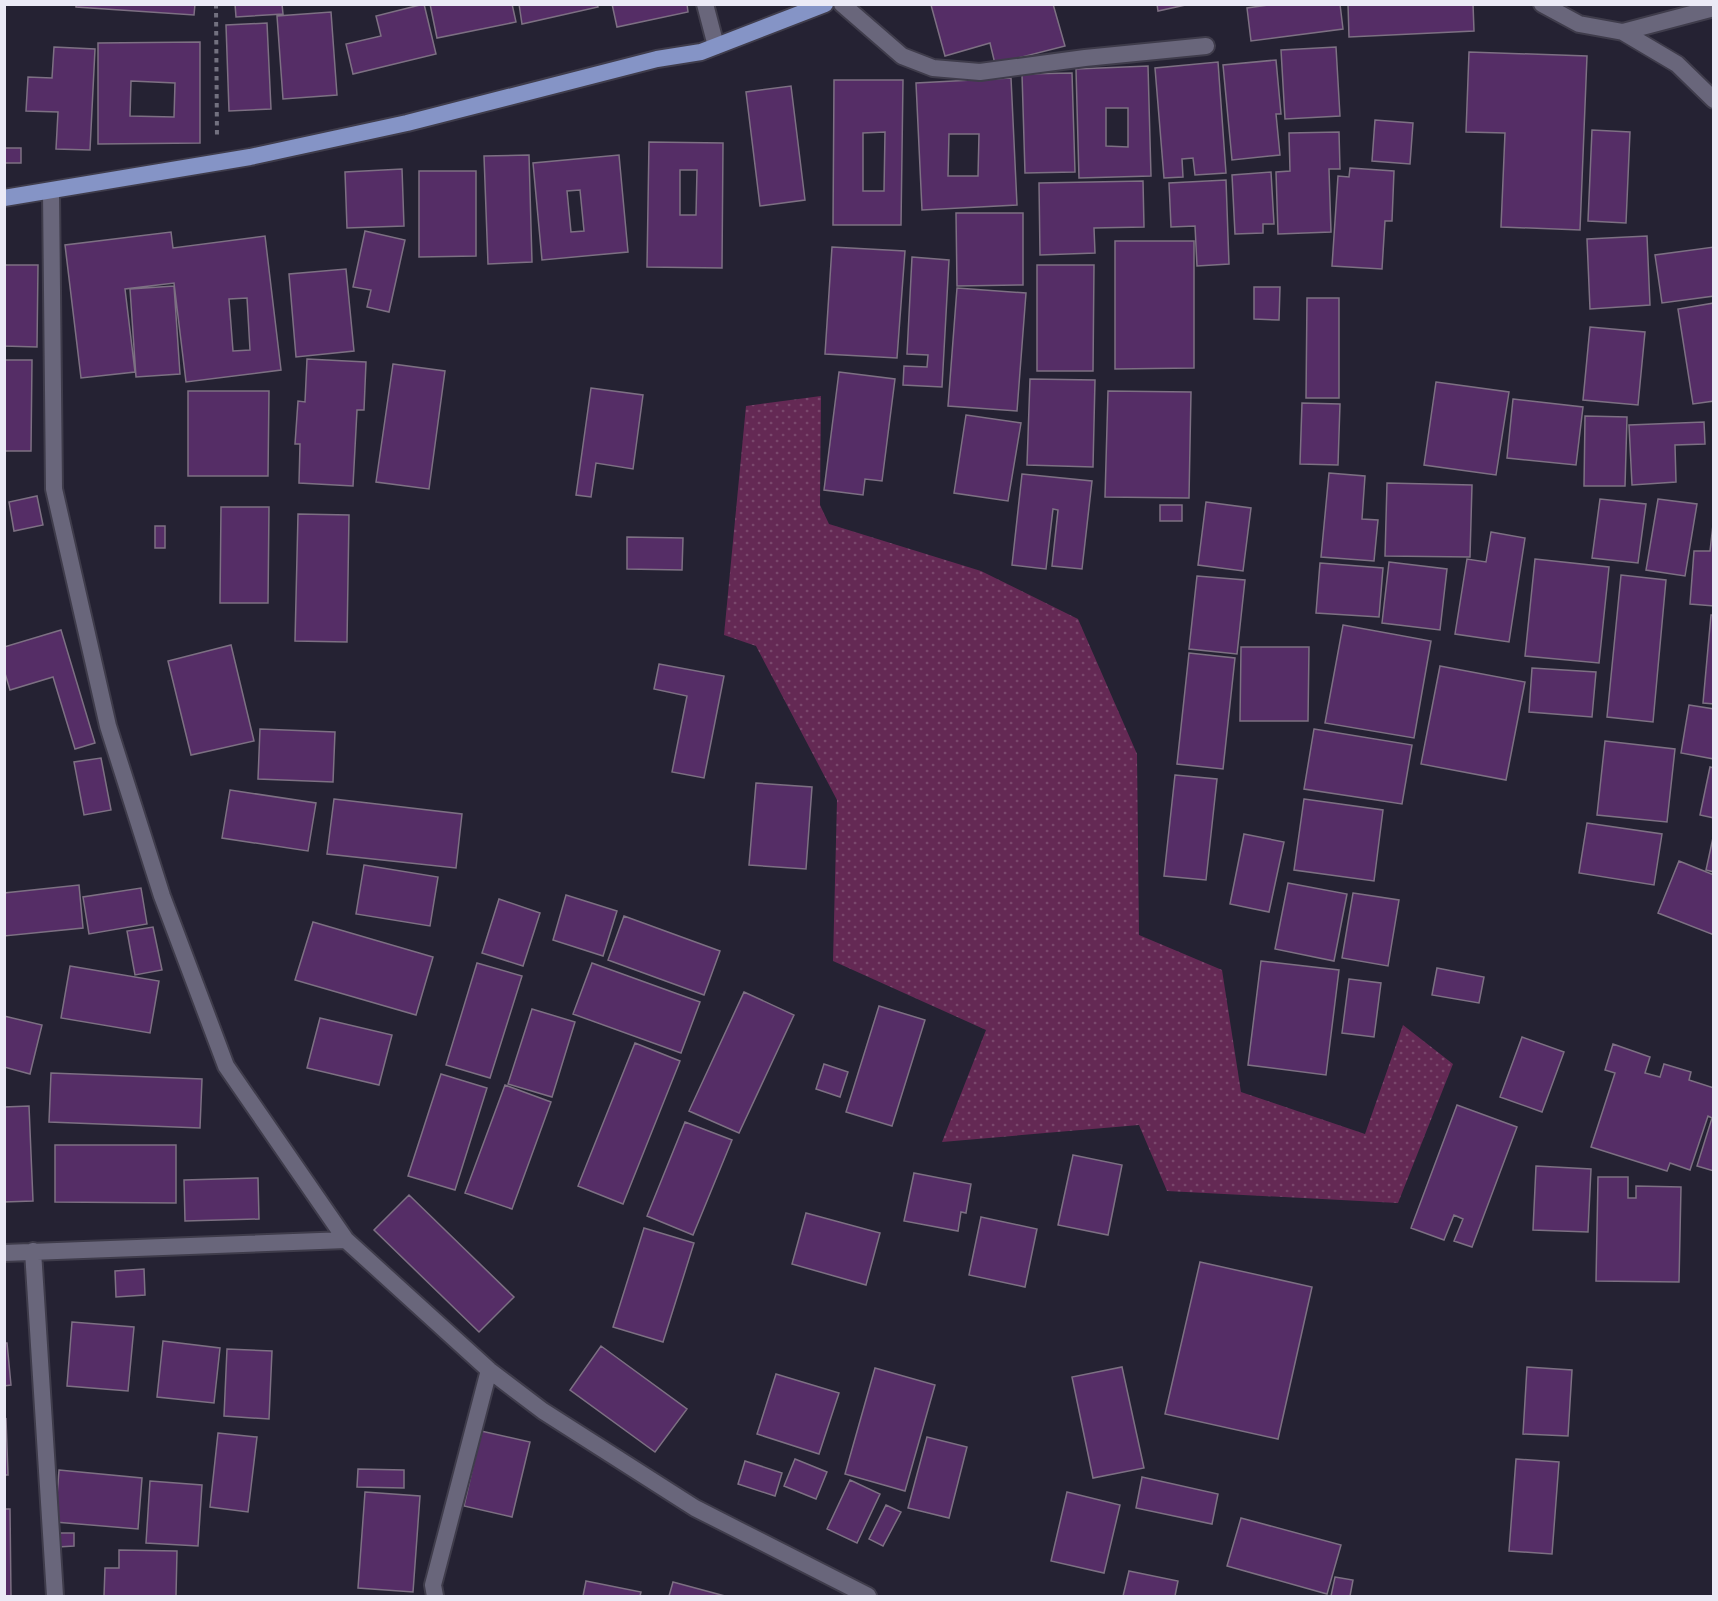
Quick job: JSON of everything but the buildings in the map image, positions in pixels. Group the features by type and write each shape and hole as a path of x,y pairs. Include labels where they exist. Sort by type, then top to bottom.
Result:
{"main road":[{"path":"4,198 217,163 407,123 657,59 701,52 825,4"}],"street":[{"path":"705,4 716,46"},
{"path":"842,4 902,56 933,68 980,72 1085,58 1206,46"},
{"path":"1542,4 1579,24 1623,32 1677,64 1713,100"},
{"path":"1623,32 1713,8"},
{"path":"51,191 54,489 108,726 162,896 226,1066 346,1240 489,1370 543,1411 695,1508 868,1596"},
{"path":"4,1253 346,1240"},
{"path":"33,1251 55,1596"},
{"path":"435,1596 433,1585 489,1370"}],"path":[{"path":"216,4 217,163"}],"shaded area":[{"path":"821,396 820,505 829,524 981,571 1078,619 1137,754 1139,935 1222,970 1241,1092 1365,1134 1403,1025 1453,1064 1398,1203 1167,1191 1139,1125 942,1142 986,1030 833,961 837,800 756,646 724,635 746,406"}]}
